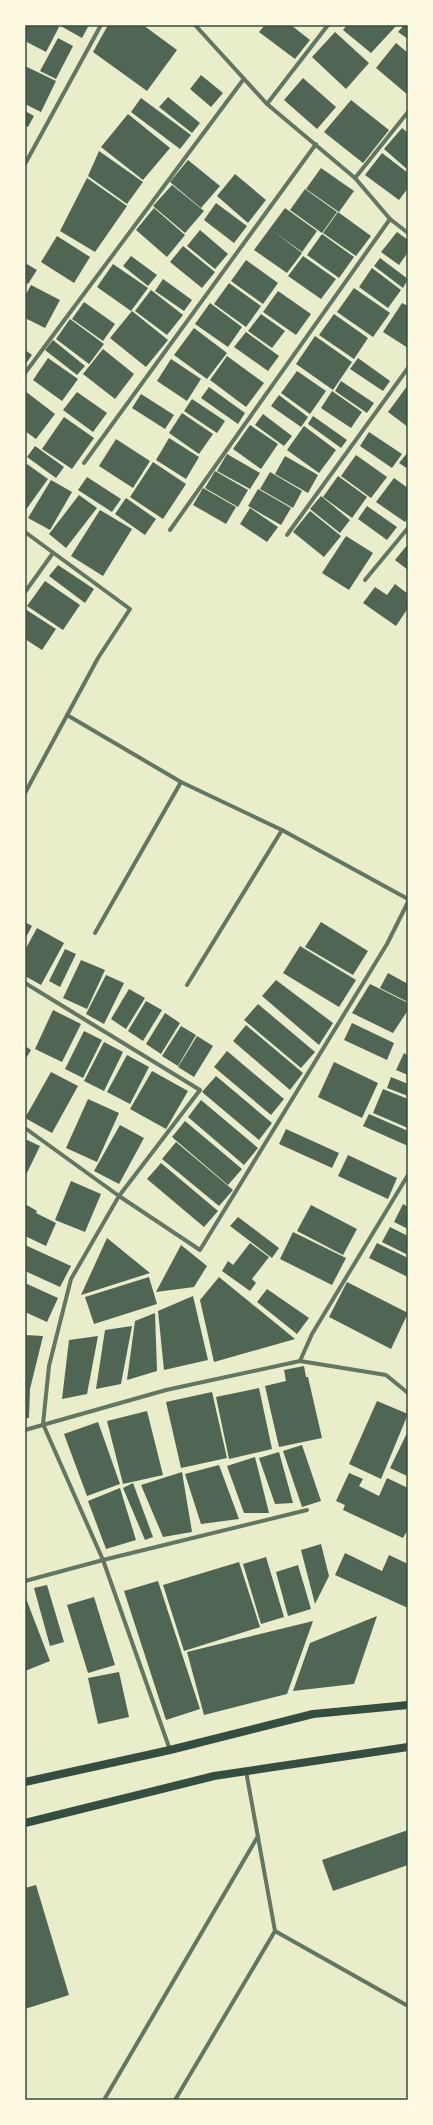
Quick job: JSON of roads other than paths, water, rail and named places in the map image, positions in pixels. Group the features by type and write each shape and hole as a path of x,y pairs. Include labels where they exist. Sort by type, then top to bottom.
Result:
{"main road":[{"path":"25,1782 170,1750 313,1714 408,1706"},
{"path":"25,1823 214,1776 408,1747"}],"street":[{"path":"25,164 102,25"},
{"path":"195,25 243,80 267,104 355,178 390,219 408,233"},
{"path":"267,104 328,25"},
{"path":"25,373 243,80"},
{"path":"355,178 408,112"},
{"path":"84,463 316,144"},
{"path":"170,530 390,219"},
{"path":"287,535 408,368"},
{"path":"365,580 408,528"},
{"path":"25,532 130,609 98,658 25,793"},
{"path":"25,592 53,553"},
{"path":"25,1128 120,1196 200,1250 387,944 408,900 282,830 181,782 67,716"},
{"path":"95,933 181,782"},
{"path":"187,985 282,830"},
{"path":"25,983 200,1090 120,1196 71,1279 49,1366 43,1424 103,1560 170,1750"},
{"path":"300,1361 312,1334 408,1175"},
{"path":"25,1430 166,1390 300,1361 386,1375 408,1393"},
{"path":"25,1581 103,1560 307,1510"},
{"path":"175,2100 275,1931 246,1771"},
{"path":"104,2100 258,1836"},
{"path":"275,1931 408,2006"}]}
